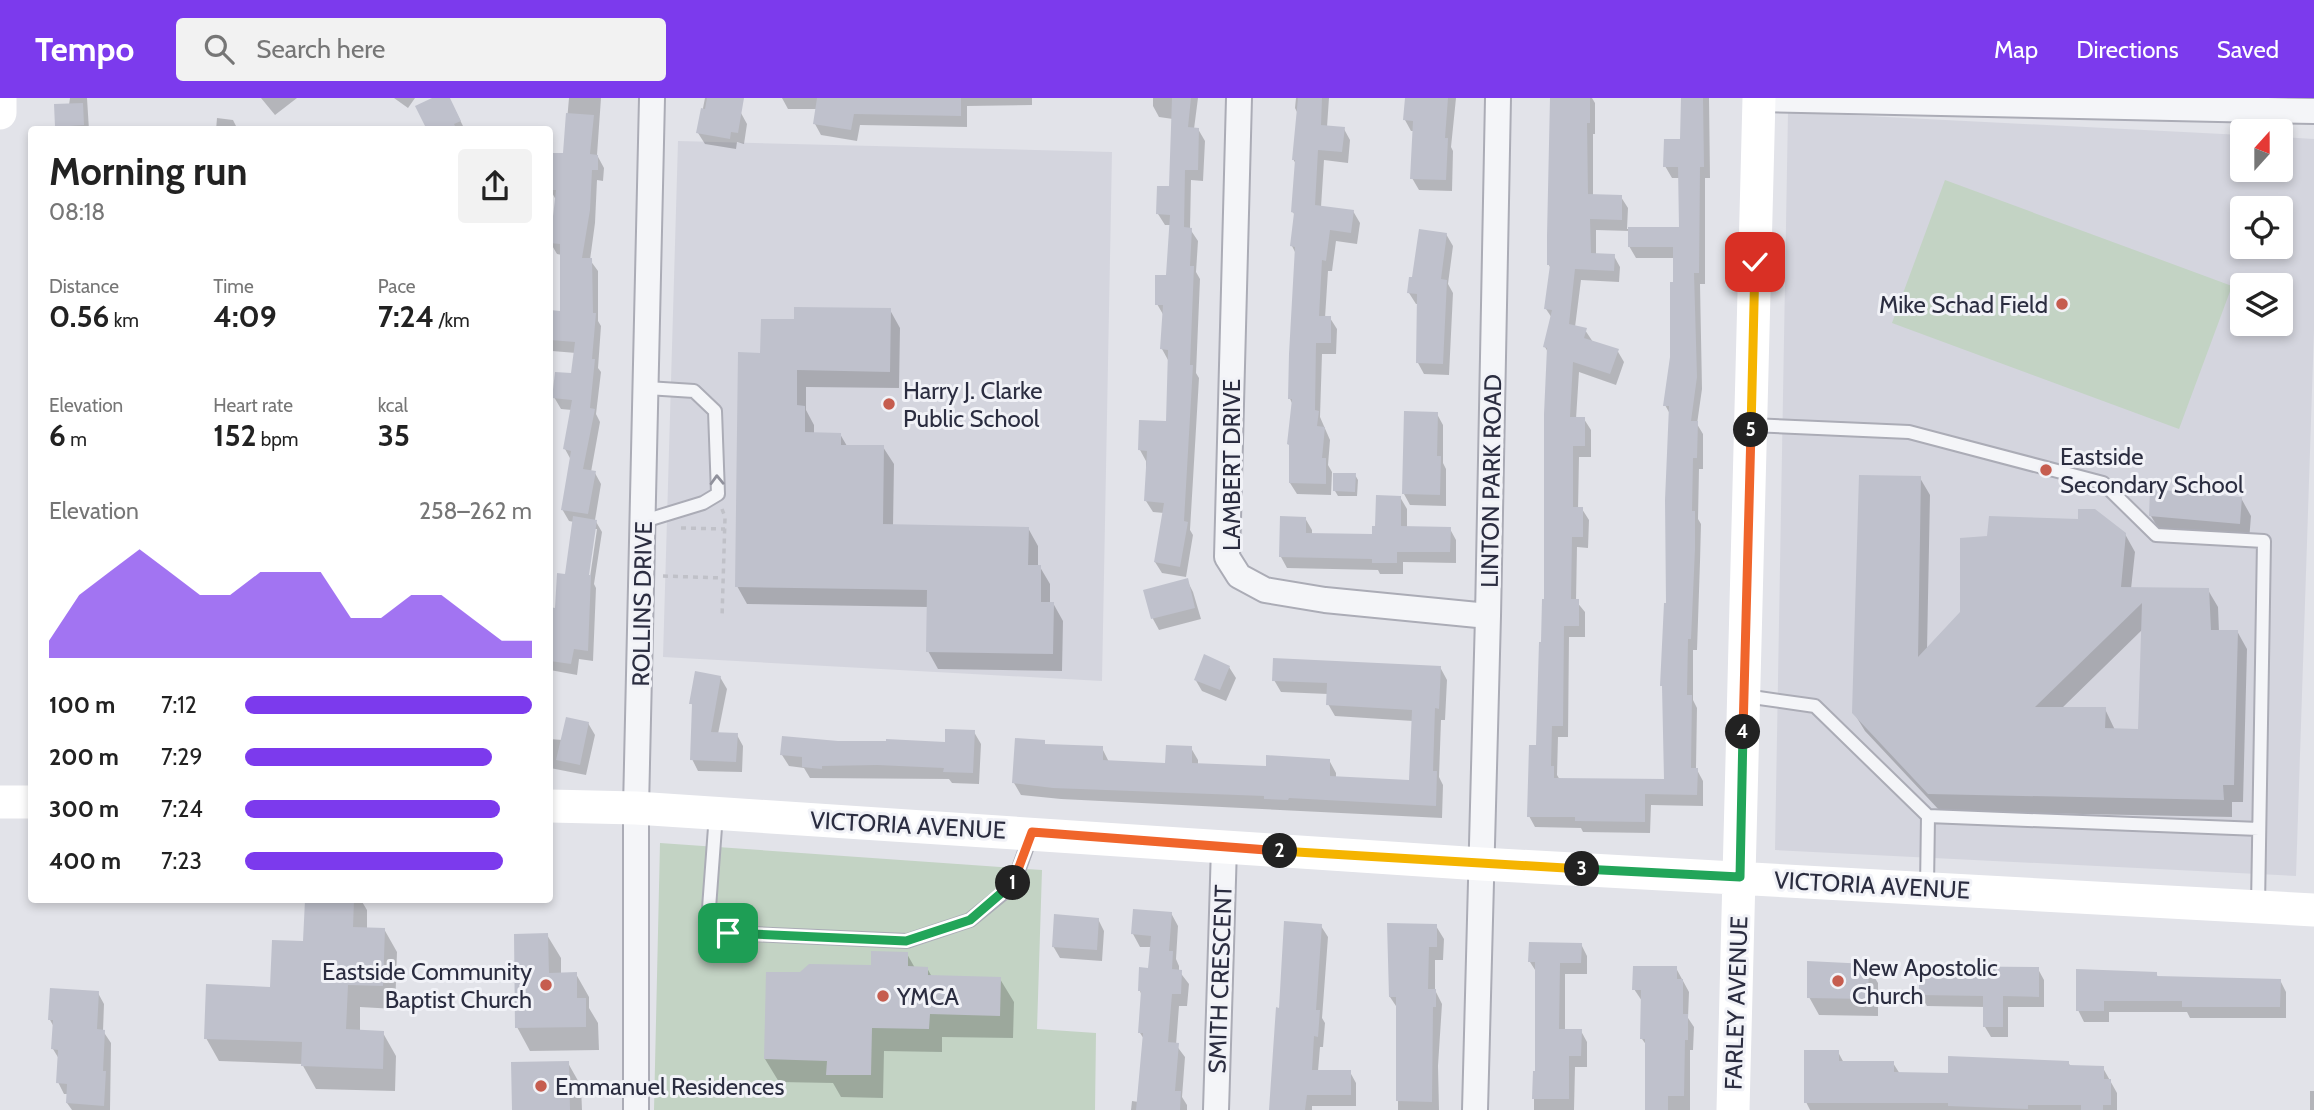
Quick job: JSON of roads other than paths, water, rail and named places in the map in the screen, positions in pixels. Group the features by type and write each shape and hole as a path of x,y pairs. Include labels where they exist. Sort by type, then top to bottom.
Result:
{"street":[{"path":"0,98 0,113"},
{"name":"ROLLINS DRIVE","path":"636,1110 636,808 652,98"},
{"name":"LAMBERT DRIVE","path":"1239,98 1227,557 1239,576 1265,590 1325,600 1488,616"},
{"name":"LINTON PARK ROAD","path":"1481,864 1498,98"},
{"path":"1759,99 2055,102 2314,111"},
{"name":"FARLEY AVENUE","path":"1733,1110 1759,99"},
{"path":"0,802 28,802"},
{"name":"VICTORIA AVENUE","path":"553,806 636,808 1032,832 1481,864 2314,910"},
{"name":"SMITH CRESCENT","path":"1216,1110 1224,847"},
{"path":"1475,1110 1481,864"}],"lane":[{"path":"644,521 703,503 718,494 715,411 694,391 647,388"},
{"path":"1751,425 1909,432 2103,483 2156,535 2264,541 2258,907"},
{"path":"1744,696 1815,706 1928,816 2259,829"},
{"path":"716,814 709,908 728,933 906,941 970,920 1013,885 1032,832"},
{"path":"1927,888 1928,816"}],"place":[{"name":"Mike Schad Field","path":"2062,304"},
{"name":"Harry J. Clarke Public School","path":"889,404"},
{"name":"Eastside Secondary School","path":"2046,470"},
{"name":"New Apostolic Church","path":"1838,981"},
{"name":"Eastside Community Baptist Church","path":"546,985"},
{"name":"YMCA","path":"883,996"},
{"name":"Emmanuel Residences","path":"541,1086"}]}
